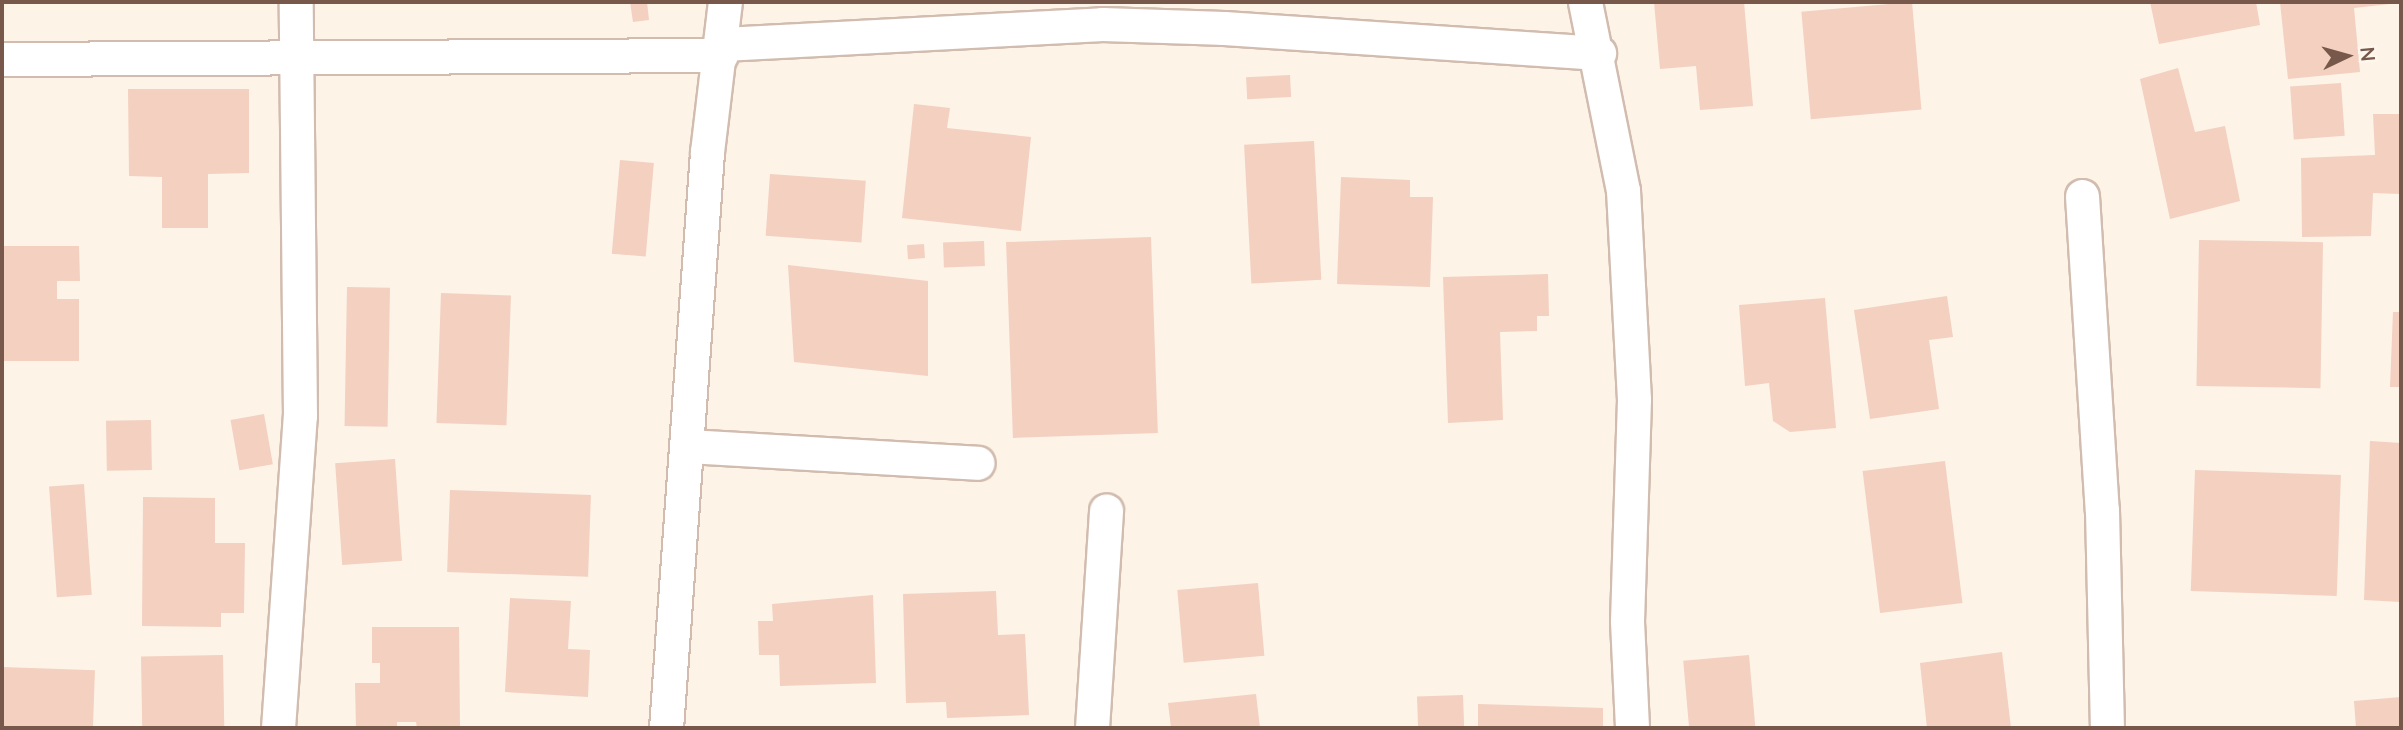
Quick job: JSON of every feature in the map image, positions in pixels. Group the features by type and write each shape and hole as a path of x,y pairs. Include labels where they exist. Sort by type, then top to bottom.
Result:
{"street":[{"path":"278,728 300,416 293,59 296,2"},
{"path":"666,728 707,152 726,2"},
{"path":"1586,2 1599,53 1623,190 1634,399 1627,621 1632,728"},
{"path":"2,59 293,59 722,49 1110,13 1222,15 1599,53"},
{"path":"2082,196 2102,510 2107,728"},
{"path":"687,446 978,463"},
{"path":"1093,728 1106,510"}],"building":[{"path":"630,2 647,2 649,20 633,22"},
{"path":"1654,2 1744,2 1753,106 1700,110 1696,66 1660,69"},
{"path":"1912,2 1921,110 1811,119 1801,12"},
{"path":"2150,2 2256,2 2260,25 2159,44"},
{"path":"2280,2 2390,4 2354,8 2360,72 2288,79"},
{"path":"2178,68 2195,132 2225,126 2240,201 2170,219 2140,79"},
{"path":"1290,75 1291,97 1247,99 1246,77"},
{"path":"2341,83 2345,136 2294,139 2290,87"},
{"path":"128,89 249,89 249,173 208,174 208,228 162,228 162,177 129,176"},
{"path":"914,104 950,108 947,128 1031,137 1021,231 902,218"},
{"path":"2373,114 2401,114 2401,194 2373,193 2371,236 2302,237 2301,158 2375,155"},
{"path":"1314,141 1321,280 1251,283 1244,145"},
{"path":"620,160 654,163 646,257 612,254"},
{"path":"770,174 866,181 861,243 766,236"},
{"path":"1341,177 1410,180 1410,197 1433,197 1430,287 1337,284"},
{"path":"1151,237 1158,433 1013,438 1006,242"},
{"path":"2199,240 2323,242 2320,388 2196,386"},
{"path":"984,241 985,266 944,267 943,242"},
{"path":"924,244 925,258 908,259 907,245"},
{"path":"2,246 79,246 80,281 57,281 57,299 79,299 79,361 2,361"},
{"path":"788,265 928,281 928,376 794,362"},
{"path":"1548,274 1549,316 1537,316 1537,331 1500,332 1503,420 1448,423 1443,277"},
{"path":"347,287 390,288 388,427 345,426"},
{"path":"441,293 511,295 506,425 436,423"},
{"path":"1947,296 1953,337 1929,340 1939,409 1870,419 1854,310"},
{"path":"1825,298 1836,428 1790,432 1773,421 1769,383 1745,386 1739,305"},
{"path":"2393,312 2401,312 2401,387 2390,387"},
{"path":"264,414 273,464 239,470 231,420"},
{"path":"151,420 152,470 107,471 106,421"},
{"path":"2370,441 2401,443 2401,602 2364,600"},
{"path":"395,459 402,561 342,565 335,463"},
{"path":"1945,461 1962,603 1880,613 1863,471"},
{"path":"2195,470 2341,475 2337,596 2191,591"},
{"path":"84,484 92,595 57,597 49,486"},
{"path":"450,490 591,495 588,577 447,572"},
{"path":"143,497 215,498 215,543 245,543 244,613 221,613 221,627 142,626"},
{"path":"1258,583 1264,656 1184,663 1177,590"},
{"path":"996,591 998,635 1025,634 1029,715 947,718 946,702 906,703 903,594"},
{"path":"873,595 876,683 780,686 779,655 759,655 758,621 773,621 772,604"},
{"path":"510,598 571,601 568,649 590,650 588,697 505,692"},
{"path":"372,627 459,627 460,728 417,728 416,722 397,722 397,728 356,728 355,683 380,683 380,663 372,663"},
{"path":"2002,652 2011,728 1927,728 1920,663"},
{"path":"223,655 224,728 142,728 141,656"},
{"path":"1749,655 1755,728 1689,728 1683,661"},
{"path":"2,667 95,670 93,728 2,728"},
{"path":"1256,694 1260,728 1171,728 1168,703"},
{"path":"1463,695 1464,728 1418,728 1417,697"},
{"path":"2401,697 2401,728 2356,728 2354,701"},
{"path":"1478,704 1603,708 1603,728 1478,728"}]}
